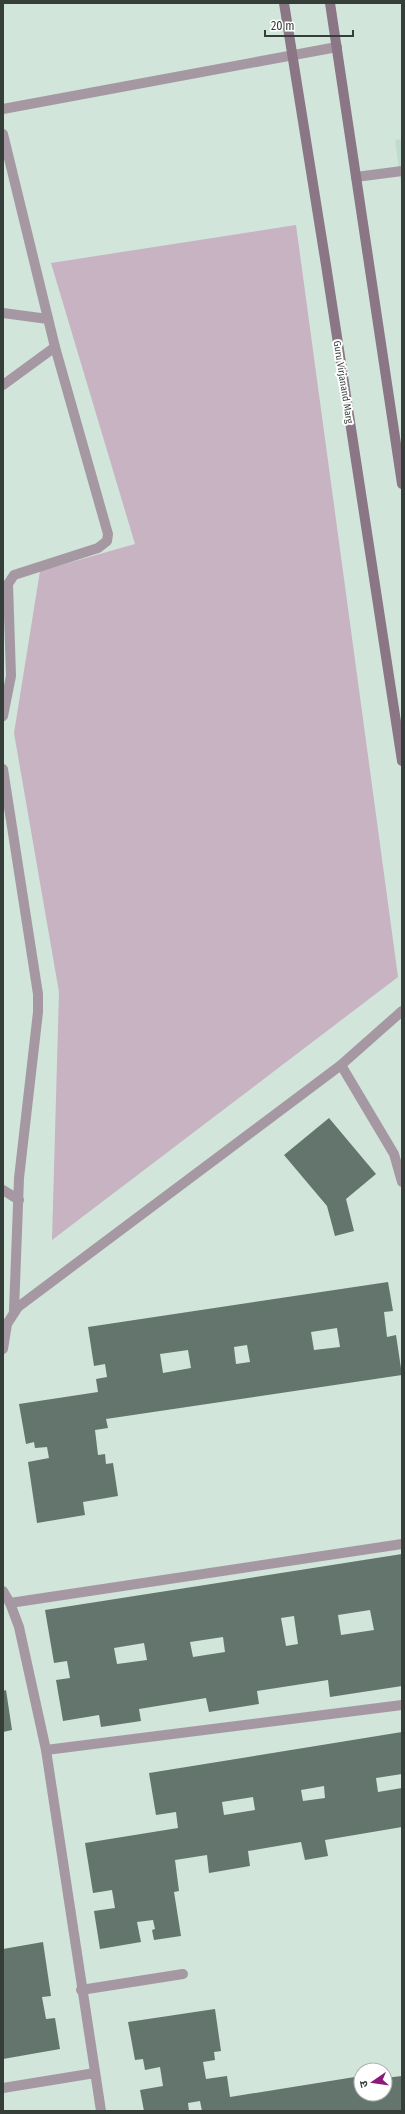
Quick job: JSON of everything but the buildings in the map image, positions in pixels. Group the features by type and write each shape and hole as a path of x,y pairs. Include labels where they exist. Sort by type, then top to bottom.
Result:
{"street":[{"name":"Guru Virjanand Marg","path":"284,3 402,761"},
{"path":"330,3 402,484"},
{"path":"3,109 337,47"},
{"path":"3,134 55,347 108,534 107,541 98,548 14,575 10,579 8,584 11,676 3,716"},
{"path":"356,177 402,171"},
{"path":"3,313 48,319"},
{"path":"3,385 55,347"},
{"path":"3,769 38,994 38,1012 19,1178 14,1311"},
{"path":"3,1348 7,1324 14,1311 341,1065 402,1011"},
{"path":"341,1065 394,1154 402,1182"},
{"path":"3,1190 19,1200"},
{"path":"10,1603 402,1544"},
{"path":"3,1592 10,1603 24,1647 46,1750 81,1990 101,2111"},
{"path":"46,1750 402,1704"},
{"path":"81,1990 183,1974"},
{"path":"3,2088 95,2073"}],"shaded area":[{"path":"402,139 402,192 395,140"},
{"path":"296,225 398,977 52,1240 59,992 14,733 40,571 135,544 51,263"}]}
